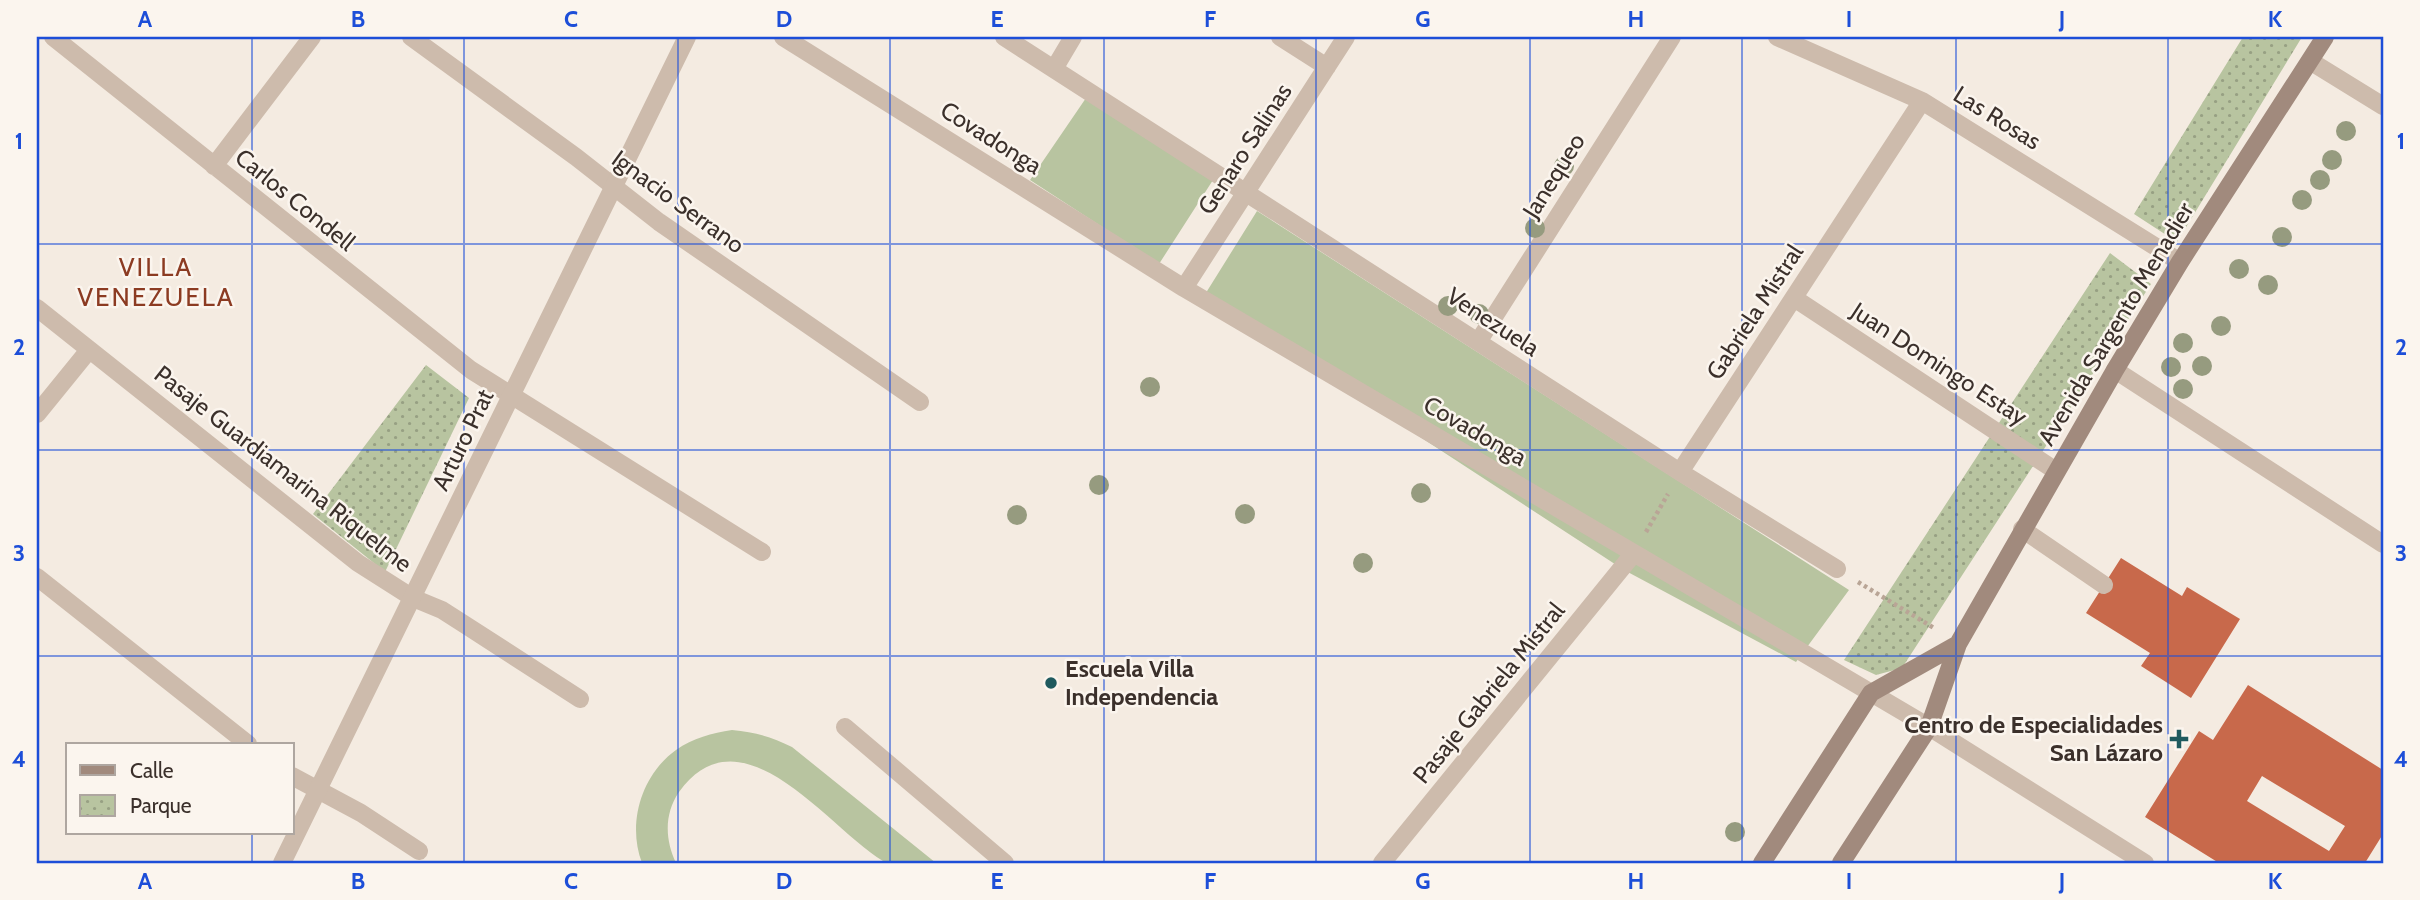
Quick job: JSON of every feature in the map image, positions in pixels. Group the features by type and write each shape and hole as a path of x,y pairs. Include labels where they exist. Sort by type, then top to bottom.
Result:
{"main road":[{"name":"Avenida Sargento Menadier","path":"1841,863 1929,727 1958,643 2115,370 2180,262 2325,37"},
{"path":"1762,863 1871,693 1958,643"}],"street":[{"name":"Carlos Condell","path":"53,37 471,370 762,552"},
{"path":"214,166 312,37"},
{"name":"Ignacio Serrano","path":"411,37 659,222 920,402"},
{"name":"Arturo Prat","path":"282,863 687,37"},
{"name":"Covadonga","path":"783,37 1184,288 1929,727 2146,863"},
{"name":"Venezuela","path":"1004,37 1680,472 1837,569"},
{"path":"1054,69 1073,37"},
{"path":"1280,37 1327,67"},
{"name":"Genaro Salinas","path":"1184,288 1346,37"},
{"name":"Janequeo","path":"1478,342 1672,37"},
{"name":"Las Rosas","path":"1777,37 1922,101 2180,262"},
{"path":"2310,61 2383,106"},
{"name":"Gabriela Mistral","path":"1680,472 1922,101"},
{"name":"Juan Domingo Estay","path":"1794,298 2056,471"},
{"name":"Pasaje Guardiamarina Riquelme","path":"37,308 358,563 413,598 451,615 580,699"},
{"path":"37,414 89,349"},
{"path":"2115,370 2381,537"},
{"path":"2022,529 2104,585"},
{"name":"Pasaje Gabriela Mistral","path":"1382,863 1634,553"},
{"path":"37,576 247,743"},
{"path":"845,727 1005,863"},
{"path":"294,777 361,813 419,851"}],"path":[{"path":"1634,553 1680,472"},
{"path":"1837,569 1958,643"}],"green space":[{"path":"2243,37 2302,37 2177,242 2134,214"},
{"path":"1086,98 1213,180 1159,264 1030,180"},
{"path":"1257,211 1849,590 1796,662 1624,570 1204,296"},
{"path":"2110,253 2151,284 1902,668 1876,675 1844,660"},
{"path":"426,365 469,398 385,572 313,514"},
{"path":"732,730 763,736 792,747 936,863 887,863 784,782 757,767 730,762 704,769 674,800 668,836 676,863 642,863 636,832 637,817 640,801 654,773 664,760 689,742"}],"building":[{"path":"2121,558 2182,596 2187,587 2240,619 2191,698 2141,666 2150,653 2086,613"},
{"path":"2248,685 2383,770 2383,834 2365,863 2219,863 2145,817 2199,731 2213,740","holes":["2262,776 2345,826 2329,851 2247,801"]}],"place":[{"name":"Escuela Villa Independencia","path":"1051,683"},
{"name":"Centro de Especialidades San Lázaro","path":"2179,739"}],"district":[{"name":"VILLA VENEZUELA","path":"156,282"}]}
